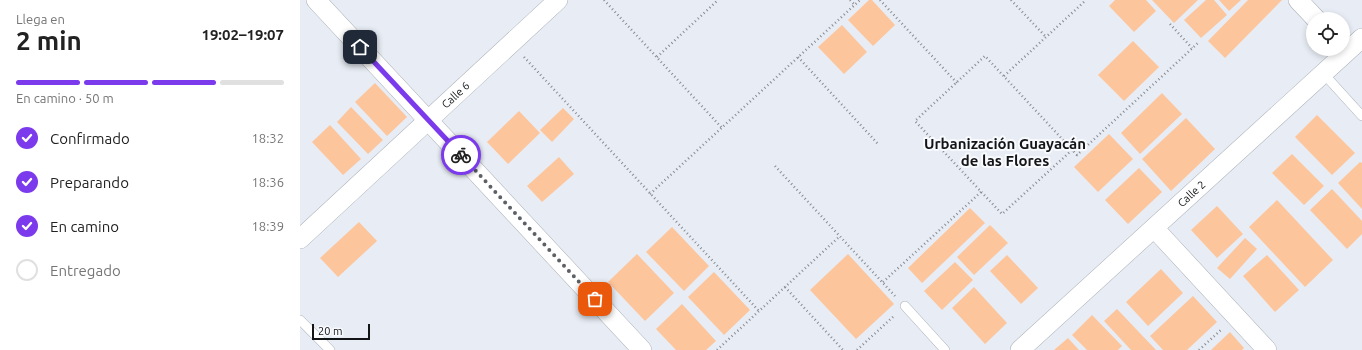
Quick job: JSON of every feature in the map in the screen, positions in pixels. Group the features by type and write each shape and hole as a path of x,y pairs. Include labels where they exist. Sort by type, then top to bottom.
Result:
{"street":[{"path":"316,0 642,350"},
{"name":"Calle 6","path":"300,239 558,0"},
{"path":"1298,0 1309,12"},
{"name":"Calle 2","path":"1350,46 1362,38"},
{"name":"Calle 2","path":"1020,350 1323,73 1339,56"},
{"path":"1154,228 1267,350"}],"lane":[{"path":"1323,73 1362,116"},
{"path":"905,306 945,350"},
{"path":"300,320 330,350"}],"path":[{"path":"604,0 722,128"},
{"path":"657,57 718,0"},
{"path":"850,0 855,5"},
{"path":"650,194 860,0"},
{"path":"880,0 957,83"},
{"path":"1011,0 1046,37"},
{"path":"1004,76 1086,0"},
{"path":"1170,24 1192,48"},
{"path":"511,43 759,311"},
{"path":"1072,150 1002,214 916,121 985,56 1077,155 1198,43"},
{"path":"798,57 879,145"},
{"path":"775,166 905,306 857,350"},
{"path":"883,282 981,192"},
{"path":"717,350 840,236"},
{"path":"785,287 843,350"},
{"path":"1199,350 1236,316"}],"building":[{"path":"869,0 872,0 895,25 873,46 848,20"},
{"path":"1115,0 1146,0 1156,11 1134,32 1109,6"},
{"path":"1152,0 1198,0 1174,23"},
{"path":"1206,0 1214,0 1227,15 1201,38 1184,20"},
{"path":"1219,0 1241,0 1229,11"},
{"path":"1248,0 1282,0 1225,58 1208,41"},
{"path":"842,25 867,52 844,74 818,47"},
{"path":"1133,41 1159,67 1124,101 1098,75"},
{"path":"375,83 407,117 387,136 355,102"},
{"path":"1162,93 1182,114 1140,154 1121,133"},
{"path":"351,107 383,140 368,154 337,122"},
{"path":"563,108 574,119 552,142 540,130"},
{"path":"519,111 540,133 508,164 487,142"},
{"path":"1317,115 1355,153 1332,175 1295,137"},
{"path":"1186,118 1215,149 1171,191 1142,159"},
{"path":"330,125 361,159 343,175 312,142"},
{"path":"1109,134 1133,159 1098,192 1074,167"},
{"path":"1292,154 1324,186 1304,205 1272,173"},
{"path":"559,157 574,174 542,202 527,186"},
{"path":"1360,162 1362,163 1362,209 1338,183"},
{"path":"1139,168 1162,192 1128,224 1105,200"},
{"path":"1332,189 1362,221 1362,234 1347,249 1310,210"},
{"path":"1277,200 1333,260 1305,287 1249,227"},
{"path":"1217,206 1243,234 1217,258 1191,230"},
{"path":"970,208 985,223 922,283 908,268"},
{"path":"359,222 377,241 338,277 320,258"},
{"path":"990,225 1008,243 974,275 957,257"},
{"path":"672,227 709,266 684,291 646,252"},
{"path":"1245,238 1257,249 1230,279 1217,268"},
{"path":"637,254 674,293 645,321 608,282"},
{"path":"848,254 894,304 856,339 810,290"},
{"path":"1007,255 1038,288 1021,304 990,271"},
{"path":"1267,255 1299,290 1275,312 1243,276"},
{"path":"955,262 973,280 942,310 924,291"},
{"path":"1161,269 1183,293 1148,326 1126,302"},
{"path":"714,272 750,310 724,335 688,297"},
{"path":"974,287 1007,323 985,344 952,308"},
{"path":"1193,296 1217,322 1187,350 1163,350 1150,336"},
{"path":"682,304 716,341 706,350 676,350 656,329"},
{"path":"1117,309 1156,350 1131,350 1104,321"},
{"path":"1092,315 1122,346 1118,350 1087,350 1072,335"},
{"path":"1230,332 1244,348 1242,350 1211,350"},
{"path":"1068,338 1079,350 1054,350"}],"way so far":[{"path":"461,155 595,299"}],"district":[{"name":"Urbanización Guayacán de las Flores","path":"1005,152"}],"route":[{"path":"360,47 461,155"}]}
